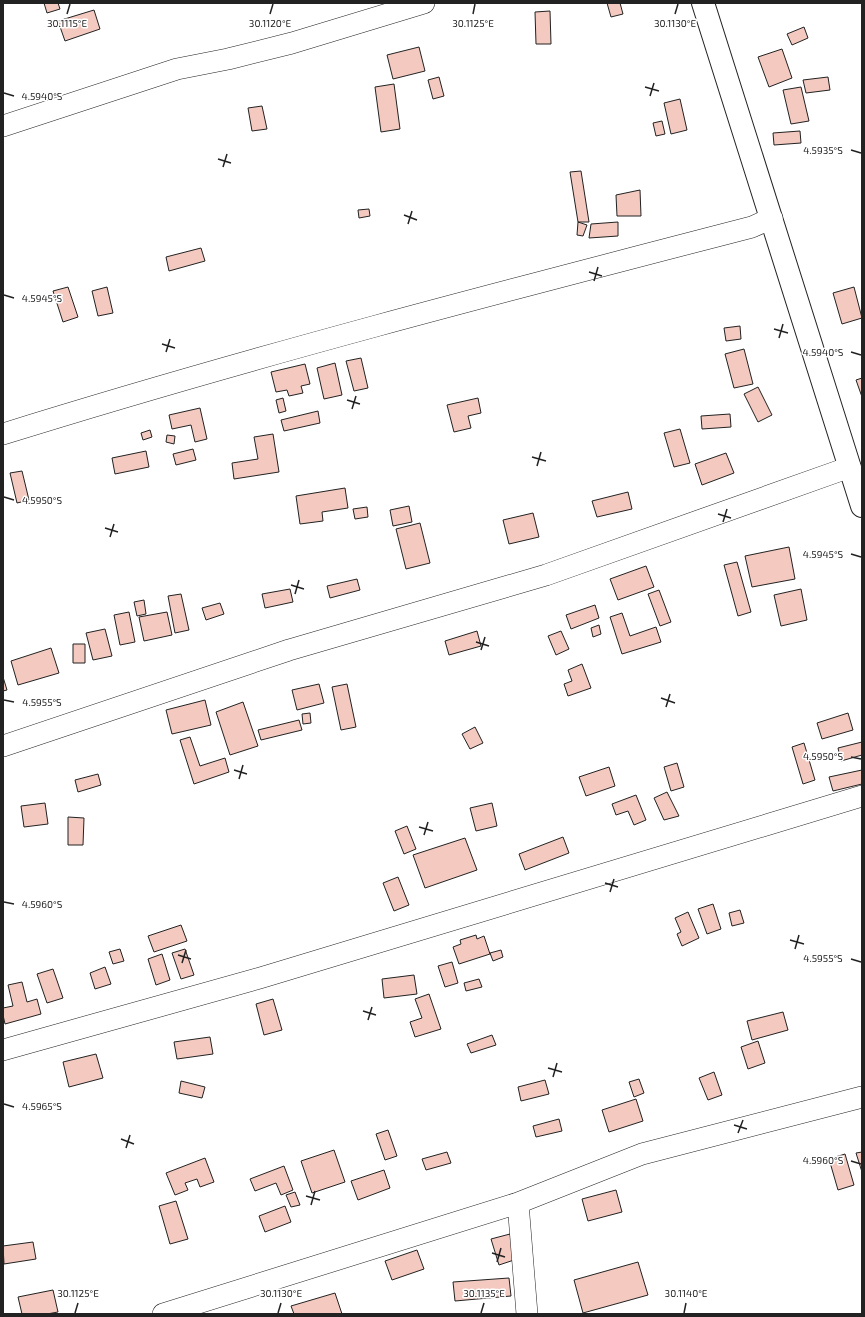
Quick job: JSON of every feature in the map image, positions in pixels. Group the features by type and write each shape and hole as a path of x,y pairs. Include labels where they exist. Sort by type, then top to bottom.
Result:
{"street":[{"path":"3,126 177,69 228,59 292,43 424,3"},
{"path":"703,3 862,506"},
{"path":"3,434 132,394 444,307 752,227 772,218"},
{"path":"3,746 289,650 546,575 850,467"},
{"path":"3,1050 260,978 862,796"},
{"path":"163,1314 518,1204 642,1154 862,1097"},
{"path":"518,1204 527,1314"}],"building":[{"path":"44,3 58,3 60,9 47,13"},
{"path":"607,3 620,3 623,14 611,17"},
{"path":"94,10 100,29 65,41 58,21"},
{"path":"550,11 551,44 536,44 535,12"},
{"path":"804,27 808,38 792,45 787,34"},
{"path":"419,47 425,71 393,79 387,55"},
{"path":"782,49 792,78 769,87 758,57"},
{"path":"439,77 444,96 433,99 428,80"},
{"path":"828,77 830,90 806,93 803,80"},
{"path":"394,84 400,129 381,132 375,87"},
{"path":"801,87 809,121 791,124 783,90"},
{"path":"680,99 687,130 671,134 664,103"},
{"path":"262,106 267,129 252,131 248,108"},
{"path":"662,121 665,134 656,136 653,123"},
{"path":"800,131 801,143 774,145 773,133"},
{"path":"581,171 589,222 578,222 570,172"},
{"path":"640,190 641,216 617,216 616,195"},
{"path":"369,209 370,216 359,218 358,210"},
{"path":"578,222 587,225 583,236 577,235"},
{"path":"618,222 618,236 589,238 591,224"},
{"path":"201,248 205,261 169,271 166,257"},
{"path":"68,287 78,317 63,322 53,291"},
{"path":"107,287 113,313 98,316 92,291"},
{"path":"854,287 862,318 842,324 833,293"},
{"path":"740,326 741,339 726,341 724,328"},
{"path":"744,349 753,384 734,388 725,354"},
{"path":"361,358 368,388 354,391 346,361"},
{"path":"335,363 342,395 324,399 317,368"},
{"path":"305,364 310,384 301,386 303,393 289,396 287,390 276,392 271,372"},
{"path":"862,378 862,397 856,380"},
{"path":"758,387 772,415 758,422 744,394"},
{"path":"283,398 286,411 279,413 276,400"},
{"path":"478,398 481,413 468,416 471,428 454,432 447,405"},
{"path":"200,408 207,439 195,442 191,425 172,429 169,415"},
{"path":"318,411 320,423 284,431 281,420"},
{"path":"730,414 731,427 702,429 701,416"},
{"path":"680,429 690,463 674,467 664,433"},
{"path":"150,430 152,437 143,440 141,433"},
{"path":"273,434 279,472 234,479 232,463 258,459 254,437"},
{"path":"167,435 175,436 174,444 166,442"},
{"path":"193,449 196,460 176,465 173,454"},
{"path":"146,451 149,467 115,474 112,458"},
{"path":"726,453 734,473 702,485 695,464"},
{"path":"22,471 29,500 17,503 10,473"},
{"path":"345,488 348,508 322,512 323,521 300,524 296,496"},
{"path":"628,492 632,509 597,517 592,501"},
{"path":"409,506 412,522 393,526 390,510"},
{"path":"367,507 368,517 355,519 353,509"},
{"path":"533,513 539,537 509,544 503,520"},
{"path":"420,523 430,563 406,569 396,529"},
{"path":"789,547 795,579 752,587 745,556"},
{"path":"737,562 751,612 738,616 724,565"},
{"path":"646,566 654,587 618,600 610,579"},
{"path":"357,579 360,590 330,598 327,586"},
{"path":"290,589 293,602 265,608 262,594"},
{"path":"801,589 807,620 781,626 774,595"},
{"path":"659,590 671,622 660,626 648,594"},
{"path":"181,594 189,630 175,633 168,596"},
{"path":"144,600 146,614 137,616 134,602"},
{"path":"220,603 224,614 206,620 202,608"},
{"path":"595,605 599,618 571,629 566,615"},
{"path":"129,612 135,642 120,645 114,615"},
{"path":"167,612 172,635 144,641 139,617"},
{"path":"622,613 630,636 656,627 661,642 622,654 610,617"},
{"path":"599,625 601,634 593,637 591,628"},
{"path":"105,629 112,656 93,660 86,633"},
{"path":"477,631 481,646 449,655 445,641"},
{"path":"561,631 569,649 556,655 548,636"},
{"path":"73,644 85,644 85,663 73,663"},
{"path":"51,648 59,673 18,685 11,661"},
{"path":"582,664 591,688 568,696 564,684 572,681 568,670"},
{"path":"3,677 7,690 3,691"},
{"path":"319,684 324,703 297,710 292,690"},
{"path":"347,684 356,727 341,730 332,687"},
{"path":"205,700 211,725 172,734 166,710"},
{"path":"243,702 258,746 230,755 216,712"},
{"path":"310,713 311,723 303,724 302,714"},
{"path":"848,713 853,730 822,739 817,723"},
{"path":"299,720 302,730 261,740 258,730"},
{"path":"475,727 483,743 470,749 462,734"},
{"path":"190,737 200,766 225,758 229,772 194,784 180,740"},
{"path":"862,742 862,755 841,761 838,748"},
{"path":"804,743 815,780 803,784 792,747"},
{"path":"677,763 684,787 671,791 664,767"},
{"path":"609,767 615,786 586,796 579,777"},
{"path":"862,770 862,784 833,791 829,777"},
{"path":"98,774 101,785 78,792 75,780"},
{"path":"667,792 679,816 664,820 654,798"},
{"path":"636,795 646,820 634,825 628,811 616,815 612,804"},
{"path":"45,803 48,824 24,827 21,806"},
{"path":"492,803 497,826 476,831 470,808"},
{"path":"68,817 84,818 83,845 68,845"},
{"path":"407,826 416,849 404,854 395,831"},
{"path":"563,837 569,853 525,870 519,854"},
{"path":"465,838 477,870 425,888 413,855"},
{"path":"398,877 409,905 394,911 383,883"},
{"path":"713,904 721,929 707,934 698,909"},
{"path":"740,910 744,923 732,926 729,913"},
{"path":"688,912 699,938 682,946 677,934 681,932 675,918"},
{"path":"181,925 187,941 154,952 148,936"},
{"path":"476,935 477,939 484,936 490,954 459,964 453,947 461,944 460,940"},
{"path":"120,949 124,961 113,964 109,952"},
{"path":"185,949 194,975 181,979 172,953"},
{"path":"501,950 503,957 493,961 490,953"},
{"path":"162,954 170,980 156,985 148,959"},
{"path":"452,962 458,983 445,987 438,966"},
{"path":"105,967 111,984 95,989 90,973"},
{"path":"53,969 63,998 47,1003 37,974"},
{"path":"414,975 417,994 384,998 382,979"},
{"path":"479,979 482,987 466,991 464,983"},
{"path":"22,982 27,1002 37,999 41,1014 5,1024 3,1008 13,1006 8,985"},
{"path":"429,994 441,1029 415,1037 410,1022 422,1018 415,999"},
{"path":"273,999 282,1030 264,1035 256,1004"},
{"path":"783,1012 788,1030 752,1040 747,1021"},
{"path":"492,1035 496,1045 471,1053 467,1044"},
{"path":"210,1037 213,1054 177,1059 174,1042"},
{"path":"758,1041 765,1063 748,1069 741,1047"},
{"path":"96,1054 103,1078 69,1087 63,1062"},
{"path":"714,1072 722,1095 708,1100 699,1078"},
{"path":"639,1079 644,1093 634,1097 629,1082"},
{"path":"545,1080 549,1094 521,1101 518,1087"},
{"path":"181,1081 205,1087 202,1098 179,1093"},
{"path":"636,1099 643,1121 609,1132 602,1110"},
{"path":"559,1119 562,1131 536,1137 533,1126"},
{"path":"388,1130 397,1156 385,1160 376,1134"},
{"path":"334,1150 345,1182 312,1193 301,1161"},
{"path":"447,1152 451,1163 426,1170 422,1159"},
{"path":"862,1152 862,1172 856,1153"},
{"path":"845,1154 854,1185 838,1190 829,1159"},
{"path":"205,1158 214,1182 200,1187 197,1179 185,1183 188,1190 175,1195 166,1173"},
{"path":"284,1166 293,1190 281,1195 276,1183 255,1191 250,1179"},
{"path":"384,1170 390,1188 358,1200 351,1181"},
{"path":"616,1190 622,1212 588,1221 582,1199"},
{"path":"295,1192 300,1205 291,1207 286,1195"},
{"path":"176,1201 188,1239 170,1244 159,1206"},
{"path":"285,1206 291,1222 265,1232 259,1216"},
{"path":"510,1234 517,1259 499,1265 491,1239"},
{"path":"33,1242 36,1259 4,1264 3,1246"},
{"path":"417,1250 424,1269 392,1280 385,1261"},
{"path":"638,1262 648,1295 583,1313 574,1280"},
{"path":"509,1278 511,1296 455,1301 453,1282"},
{"path":"53,1290 58,1312 47,1314 22,1314 18,1297"},
{"path":"335,1293 342,1314 294,1314 291,1306"}]}
